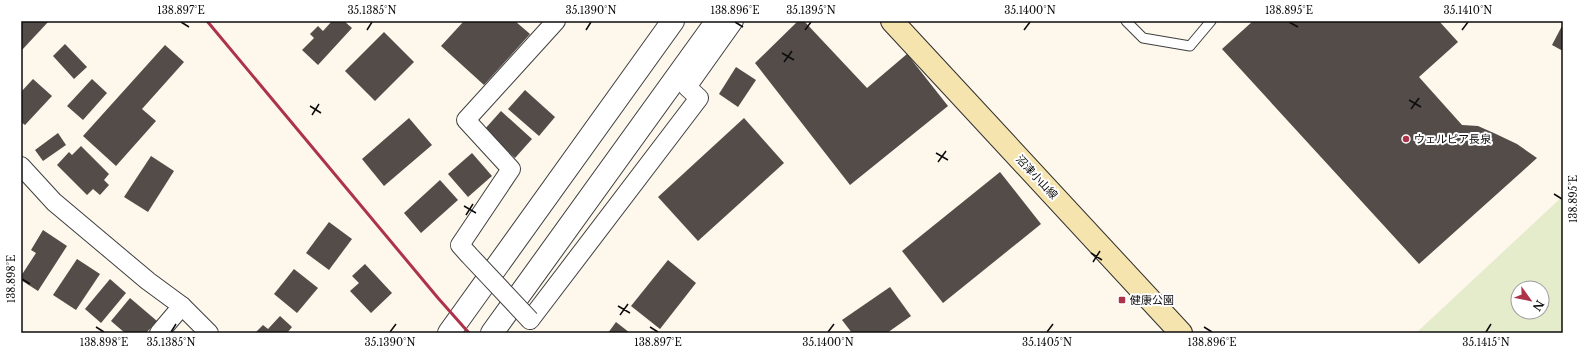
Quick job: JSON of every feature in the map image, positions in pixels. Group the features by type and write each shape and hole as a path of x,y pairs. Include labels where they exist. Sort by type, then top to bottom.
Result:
{"main road":[{"name":"沼津小山線","path":"892,21 1181,333"}],"street":[{"path":"556,21 466,120 511,169 460,245 530,320 699,98 687,87 734,21"},
{"path":"449,333 673,21"},
{"path":"492,333 716,21"},
{"path":"21,166 54,202 148,281 182,306 209,333"},
{"path":"159,333 182,306"}],"lane":[{"path":"1126,21 1143,38 1190,46 1211,21"}],"green space":[{"path":"1563,196 1563,333 1416,333"}],"building":[{"path":"21,21 49,21 21,51"},
{"path":"332,21 344,21 352,28 318,65 302,50 314,38 310,34 318,26 323,31"},
{"path":"464,21 515,21 530,34 484,85 441,46"},
{"path":"798,21 804,21 867,88 907,54 948,106 850,185 755,63"},
{"name":"ウェルピア長泉","path":"1253,21 1439,21 1458,42 1419,77 1462,125 1478,126 1517,144 1537,158 1419,264 1222,49"},
{"path":"1563,24 1563,51 1552,45"},
{"path":"384,32 414,62 375,101 345,71"},
{"path":"65,44 87,67 74,79 53,56"},
{"path":"165,45 184,62 142,109 156,121 116,166 83,136"},
{"path":"736,67 756,80 738,107 719,94"},
{"path":"33,79 52,96 25,125 21,122 21,92"},
{"path":"92,79 107,93 83,120 67,106"},
{"path":"525,90 555,117 539,136 508,109"},
{"path":"501,111 532,139 515,158 484,130"},
{"path":"409,118 432,145 384,186 362,159"},
{"path":"744,118 784,163 698,241 658,197"},
{"path":"58,133 66,145 43,161 35,150"},
{"path":"81,146 109,174 104,180 109,185 100,195 93,189 87,195 57,165 69,152 72,155"},
{"path":"472,153 492,176 468,197 448,174"},
{"path":"151,156 174,171 148,212 124,197"},
{"path":"1000,172 1041,224 943,303 902,251"},
{"path":"440,180 458,200 421,233 404,213"},
{"path":"329,222 352,239 329,270 306,253"},
{"path":"43,230 67,246 38,291 21,280 21,276 36,253 31,250"},
{"path":"77,259 100,274 76,310 53,295"},
{"path":"668,260 696,283 660,329 631,306"},
{"path":"365,264 392,293 371,313 350,291 359,283 352,276"},
{"path":"294,269 318,288 297,313 274,294"},
{"path":"110,279 126,293 101,323 85,309"},
{"path":"890,287 911,316 887,333 852,333 842,320"},
{"path":"130,298 157,321 146,333 125,333 111,321"},
{"path":"280,316 292,327 287,333 255,333 263,325 268,329"},
{"path":"616,322 630,333 608,333"}],"railway":[{"path":"207,21 438,298 469,333"}],"place":[{"name":"ウェルピア長泉","path":"1406,139"},
{"name":"健康公園","path":"1122,300"}]}
